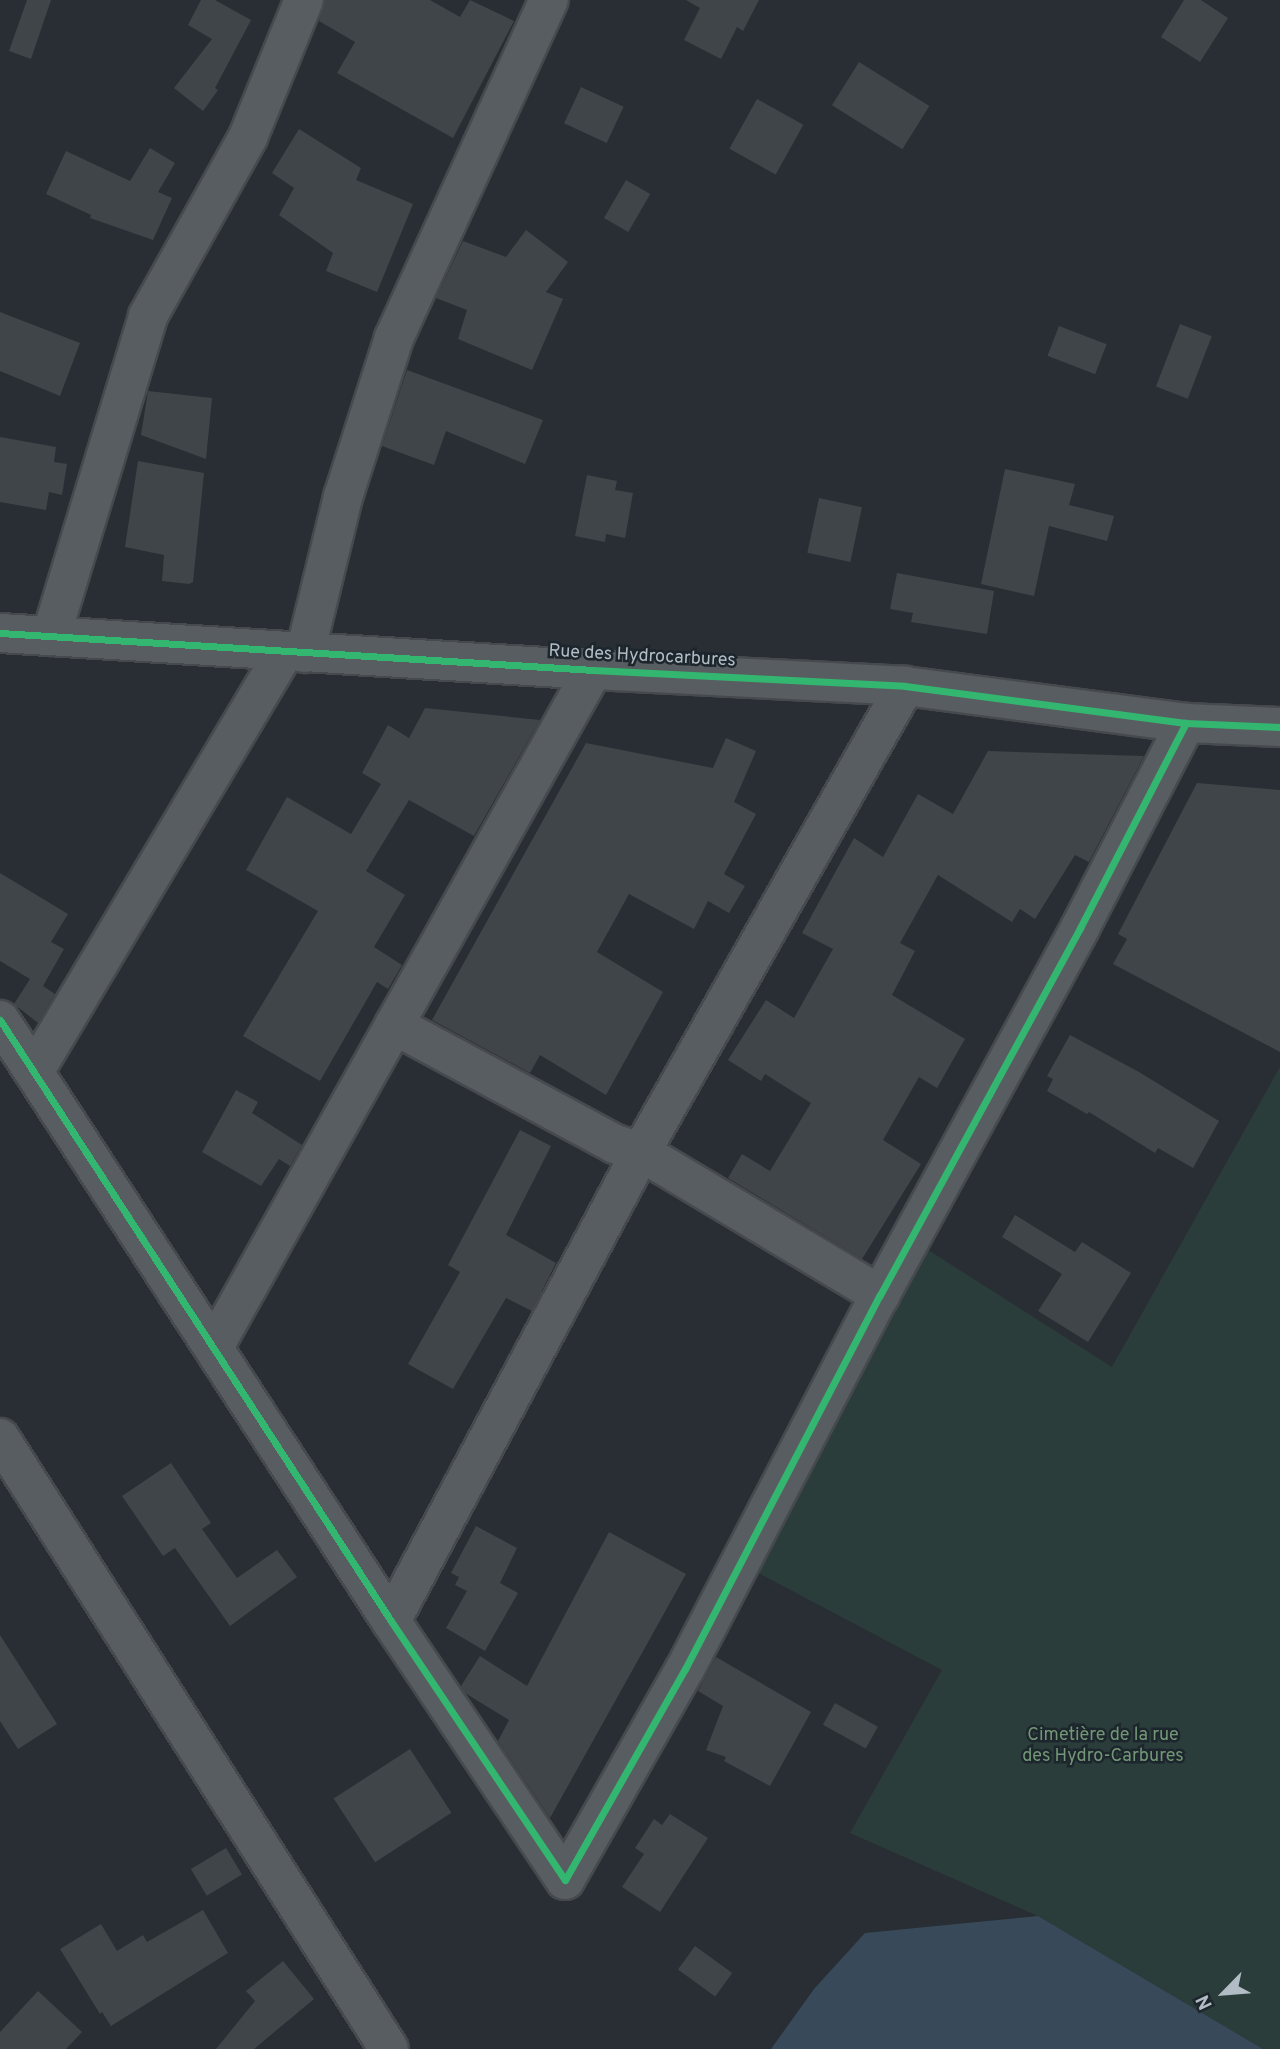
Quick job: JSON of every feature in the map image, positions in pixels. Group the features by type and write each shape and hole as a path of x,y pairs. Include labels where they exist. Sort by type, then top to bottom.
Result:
{"street":[{"path":"51,636 148,316 247,137 304,0"},
{"path":"34,1072 294,652 394,338 549,0"},
{"name":"Rue des Hydrocarbures","path":"0,633 593,670 905,686 1186,723 1280,727"},
{"path":"214,1347 593,670"},
{"path":"391,1621 641,1152 905,686"},
{"path":"0,1020 391,1621 565,1880 685,1669 880,1295 1080,928 1186,723"},
{"path":"394,1025 615,1144 641,1152 880,1295"},
{"path":"0,1438 389,2049"}],"green space":[{"name":"Cimetière de la rue des Hydro-Carbures","path":"1280,1067 1280,2049 1263,2049 1038,1916 850,1833 942,1670 747,1567 925,1248 1112,1367"}],"water":[{"path":"1038,1916 1263,2049 771,2049 814,1989 865,1933"}],"building":[{"path":"27,0 51,0 31,59 9,51"},
{"path":"201,0 215,0 251,20 215,88 218,90 203,111 174,88 212,39 188,25"},
{"path":"325,0 430,0 460,17 470,0 514,21 453,138 337,73 355,42 319,21"},
{"path":"686,0 759,0 743,31 737,27 721,59 684,40 700,8"},
{"path":"1184,0 1201,0 1228,18 1200,62 1161,37"},
{"path":"859,62 929,106 902,149 832,105"},
{"path":"581,87 624,107 607,143 564,123"},
{"path":"757,99 803,125 776,175 729,149"},
{"path":"299,129 361,168 356,180 413,204 377,292 326,271 333,253 279,215 294,188 272,173"},
{"path":"150,148 175,163 158,192 172,198 153,240 90,218 91,215 46,194 66,151 130,181"},
{"path":"626,180 650,194 628,232 604,218"},
{"path":"526,230 568,262 546,292 563,299 532,370 458,339 467,310 436,298 463,241 506,257"},
{"path":"0,312 80,343 60,396 0,371"},
{"path":"1180,324 1212,336 1188,399 1156,387"},
{"path":"1059,326 1107,344 1095,374 1048,356"},
{"path":"407,370 543,420 525,464 446,431 434,465 382,446"},
{"path":"148,391 212,398 206,459 141,435"},
{"path":"0,437 56,447 54,462 67,464 62,495 49,492 46,510 0,502"},
{"path":"138,461 204,473 193,582 189,584 162,581 164,555 125,547"},
{"path":"1005,469 1075,484 1069,505 1114,516 1107,541 1049,526 1034,596 981,584"},
{"path":"587,475 617,481 615,490 633,493 625,538 606,534 605,542 575,536"},
{"path":"819,498 862,507 850,562 807,553"},
{"path":"897,573 994,591 987,634 911,622 913,613 890,609"},
{"path":"425,708 540,720 474,836 409,800 366,871 405,895 374,947 402,965 388,989 377,982 320,1081 243,1036 318,911 246,870 287,797 351,834 381,784 362,773 388,725 409,738"},
{"path":"726,738 756,751 734,802 756,814 724,874 745,886 729,913 708,901 694,929 629,894 597,952 663,992 606,1095 540,1055 530,1073 432,1020 586,743 713,768"},
{"path":"988,751 1144,756 1089,862 1075,855 1035,919 1020,909 1012,922 938,875 900,943 915,951 892,995 965,1039 937,1088 919,1077 883,1140 921,1164 862,1259 728,1178 742,1154 770,1171 811,1103 765,1074 761,1081 728,1060 766,1000 794,1018 833,949 802,933 854,838 883,857 918,794 953,814"},
{"path":"1197,783 1280,790 1280,1052 1113,964 1127,939 1118,934"},
{"path":"0,873 68,914 51,942 64,949 43,986 55,994 38,1023 14,1004 30,979 0,961"},
{"path":"1070,1035 1139,1072 1219,1121 1193,1168 1158,1148 1155,1153 1089,1112 1087,1114 1047,1091 1053,1079 1047,1076"},
{"path":"236,1090 258,1102 252,1113 302,1145 290,1166 279,1159 261,1186 202,1152"},
{"path":"520,1130 551,1146 506,1235 556,1263 532,1311 506,1298 453,1389 408,1364 460,1272 448,1265"},
{"path":"1015,1215 1075,1252 1082,1242 1131,1273 1088,1342 1038,1311 1062,1274 1002,1237"},
{"path":"171,1463 211,1523 202,1529 237,1578 277,1550 297,1577 230,1626 175,1548 163,1556 122,1496"},
{"path":"476,1526 517,1548 500,1583 518,1593 485,1651 446,1628 467,1591 455,1585 459,1577 451,1573"},
{"path":"609,1532 686,1574 550,1818 498,1741 509,1720 465,1693 461,1686 480,1656 527,1686"},
{"path":"0,1635 57,1724 18,1749 0,1721"},
{"path":"716,1657 811,1712 770,1786 724,1761 726,1757 706,1750 723,1706 698,1691"},
{"path":"835,1703 878,1727 866,1749 823,1725"},
{"path":"410,1749 451,1813 375,1862 334,1799"},
{"path":"670,1814 708,1838 660,1912 622,1887 644,1854 635,1848 654,1819 662,1825"},
{"path":"226,1848 242,1875 207,1896 191,1869"},
{"path":"203,1910 228,1953 111,2026 102,2012 100,2014 60,1949 101,1924 117,1951 143,1935 147,1942"},
{"path":"695,1946 732,1973 715,1996 678,1969"},
{"path":"283,1961 314,1999 254,2049 216,2049 255,2001 246,1991"},
{"path":"38,1991 82,2032 66,2049 0,2049 0,2032"}],"cycle path":[{"path":"0,633 593,670 905,686 1186,723 1280,727"},
{"path":"0,1020 391,1621 565,1880 685,1669 880,1295 1080,928 1186,723"}]}
